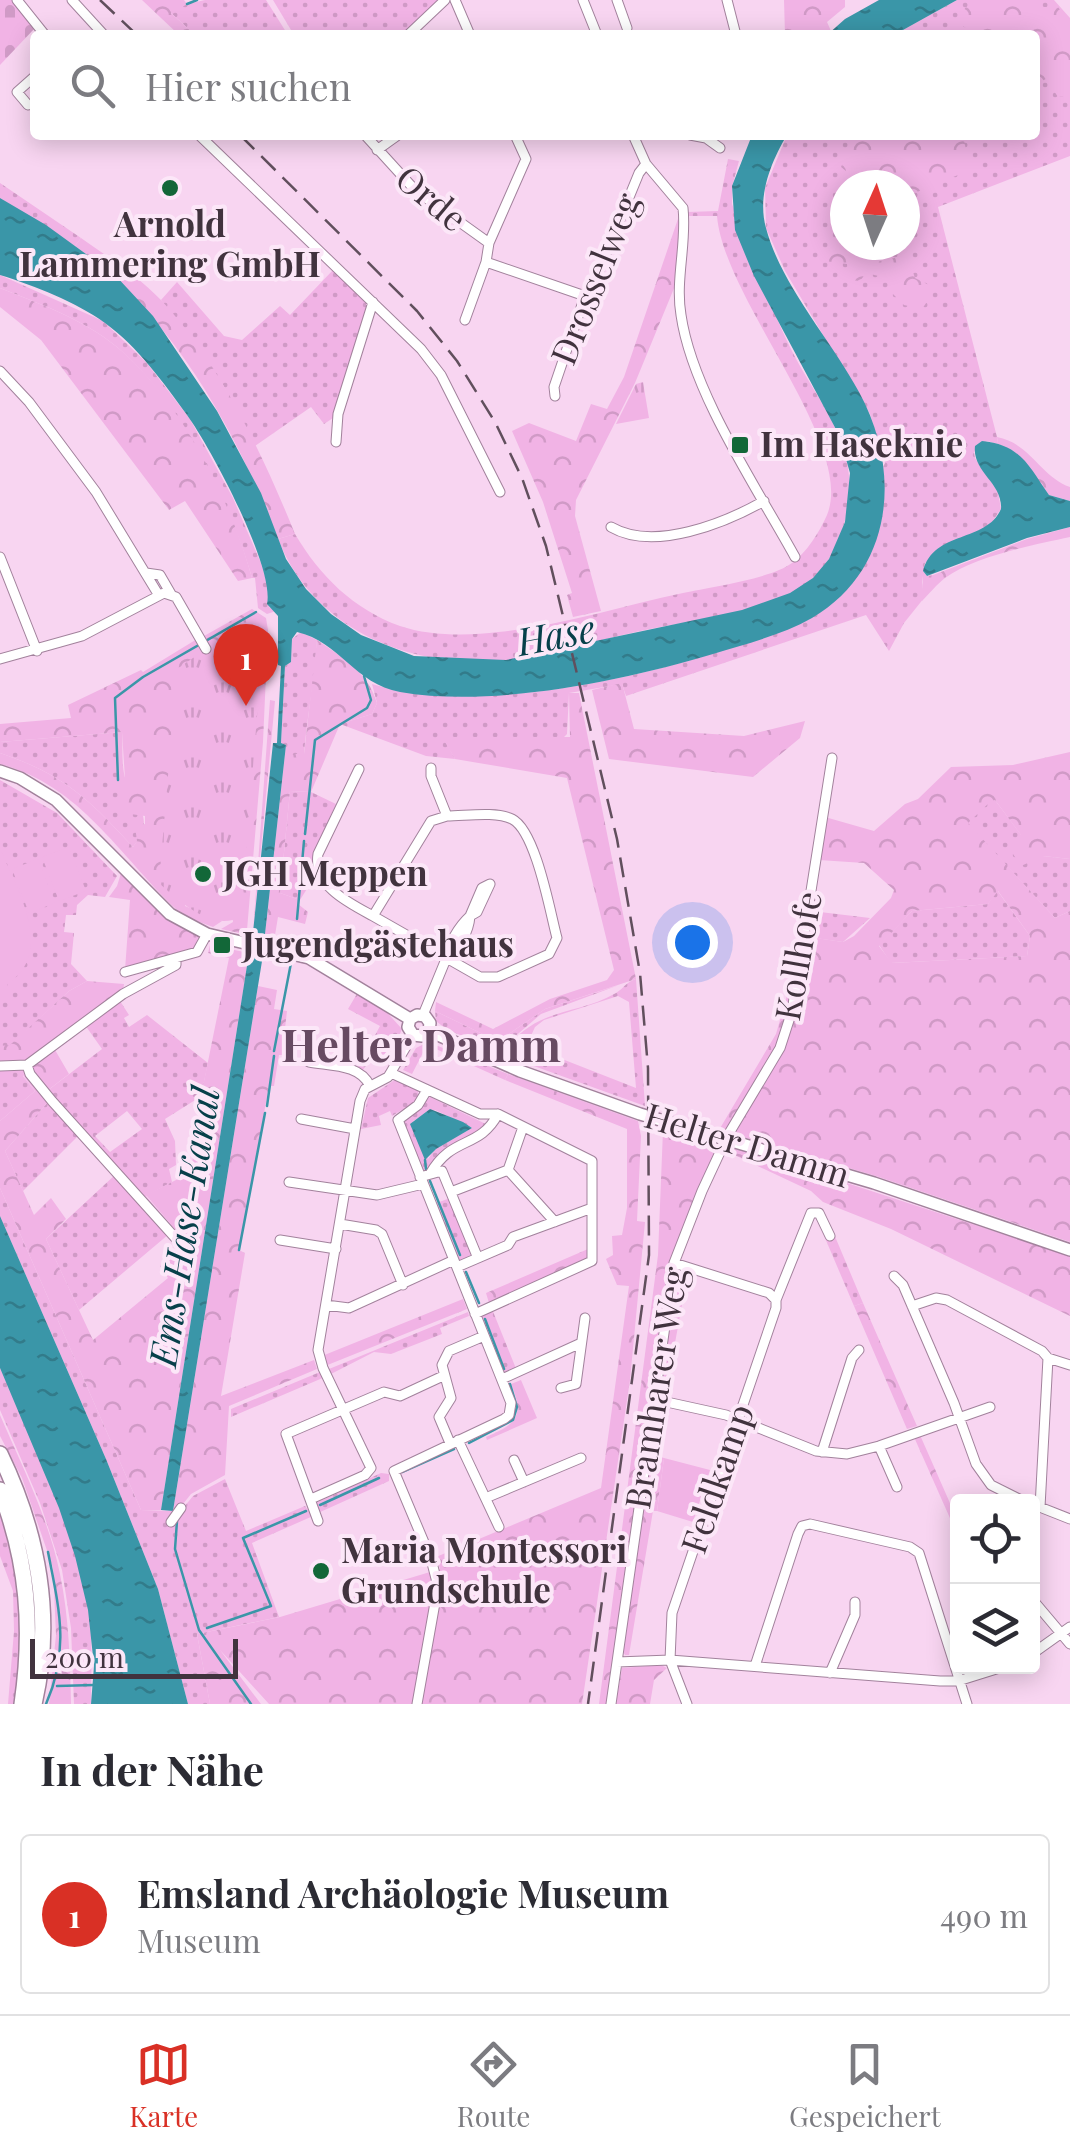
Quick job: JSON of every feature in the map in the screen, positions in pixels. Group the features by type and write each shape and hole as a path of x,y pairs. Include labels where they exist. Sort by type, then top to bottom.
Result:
{"highway":[{"path":"0,1454 17,1489 39,1571 43,1635 34,1704"},
{"path":"0,1490 18,1537 28,1604 28,1658 22,1704"}],"street":[{"path":"17,0 41,30"},
{"path":"72,0 99,30"},
{"path":"413,30 445,0"},
{"path":"455,0 468,30"},
{"path":"583,0 595,30"},
{"path":"618,0 628,28"},
{"path":"727,0 735,30"},
{"path":"28,105 16,92 30,80"},
{"path":"204,140 432,362 500,492"},
{"name":"Orde","path":"369,140 415,190 490,244"},
{"name":"Orde","path":"377,150 391,140"},
{"path":"466,320 490,244 526,159 517,140"},
{"path":"635,140 646,164 682,208 680,304 692,357 709,400 795,557"},
{"path":"709,140 720,148"},
{"name":"Drosselweg","path":"556,396 554,387 584,296 591,290 639,172 646,164"},
{"path":"486,262 584,296"},
{"path":"336,442 338,414 373,302"},
{"path":"0,371 96,492 158,594"},
{"path":"611,528 627,534 682,533 713,526 764,501"},
{"path":"0,557 36,651"},
{"path":"146,573 160,575 171,594"},
{"path":"0,659 82,636 158,594 176,596 204,645"},
{"name":"Kollhofe","path":"726,1140 780,1048 792,1012 832,758"},
{"path":"359,768 318,854 316,865 327,886 373,916 446,959 488,979 549,954 557,938 530,842 510,818 448,816 431,820 373,916"},
{"path":"431,768 448,816"},
{"path":"0,771 56,800 170,914 207,934 309,958 416,1017 429,1021 429,1031 422,1036 413,1034 408,1027 416,1017 463,922 470,916"},
{"path":"124,972 197,952 207,934"},
{"path":"0,1066 27,1065 123,994 176,965 176,958"},
{"name":"Helter Damm","path":"429,1031 576,1092 874,1183 1070,1250"},
{"path":"311,1499 365,1475 370,1468 318,1353 362,1095 391,1073 413,1034"},
{"path":"309,1062 356,1070 366,1076 370,1086"},
{"path":"27,1065 52,1101 179,1242"},
{"path":"391,1073 480,1114 498,1114 592,1160 592,1262 475,1314"},
{"path":"417,1704 438,1586 394,1473 396,1467 509,1415 511,1402 425,1178 398,1120 418,1105 426,1090"},
{"path":"425,1178 446,1152 482,1135 498,1114"},
{"path":"301,1119 354,1129"},
{"path":"451,1192 508,1170 524,1127"},
{"name":"Bramharer Weg","path":"611,1704 674,1263 726,1140"},
{"path":"508,1170 555,1222"},
{"path":"290,1182 377,1195 442,1172 478,1256"},
{"path":"326,1305 349,1308 403,1285 409,1278 478,1256 508,1244 513,1237 592,1208"},
{"name":"Feldkamp","path":"670,1660 668,1634 672,1613 776,1300 811,1213 822,1216 830,1236"},
{"path":"340,1224 382,1234 403,1285"},
{"path":"280,1240 336,1249"},
{"path":"674,1263 769,1293 776,1300"},
{"path":"894,1276 903,1285 984,1475 1007,1494"},
{"path":"912,1306 936,1298 953,1302 1048,1358 1070,1366"},
{"path":"561,1388 576,1384 585,1318"},
{"path":"484,1336 449,1351 442,1366 452,1398 439,1417 488,1497 499,1527"},
{"path":"502,1379 582,1343"},
{"path":"822,1452 852,1358 859,1350"},
{"path":"1037,1494 1048,1358"},
{"path":"318,1521 286,1434 384,1392 400,1396 443,1376"},
{"path":"653,1400 738,1419 822,1452 846,1454 990,1407"},
{"path":"879,1446 897,1487"},
{"path":"488,1497 581,1458"},
{"path":"514,1460 524,1482"},
{"path":"171,1522 181,1508"},
{"path":"1040,1508 1070,1519"},
{"path":"755,1666 798,1534 802,1526 810,1524 910,1547 919,1553 966,1704"},
{"path":"830,1673 855,1614 855,1602"},
{"path":"1040,1606 1067,1630 1070,1644"},
{"path":"1040,1649 1067,1630"},
{"path":"670,1660 687,1704"},
{"path":"617,1662 670,1660 958,1681 980,1674"}],"green space":[{"path":"0,0 12,0 35,28 0,65"},
{"path":"142,0 184,0 187,4 171,13 190,30 174,30"},
{"path":"205,0 266,0 285,30 190,30 170,12"},
{"path":"273,0 442,0 409,30 291,30"},
{"path":"784,0 845,0 845,7 827,22 831,30 785,30"},
{"path":"957,0 1054,0 1070,18 1070,156 938,207 997,437 998,444 987,441 974,452 975,458 998,492 1001,509 990,525 925,563 924,598 889,651 866,615 626,696 622,684 569,693 567,734 562,739 443,737 455,759 426,756 340,724 372,714 377,703 372,684 422,694 534,692 653,670 810,619 885,463 870,414 785,271 766,228 765,188 785,140 1040,140 1040,30 903,30"},
{"path":"981,0 1029,0 1039,7 1058,7 1070,24 1070,95 1058,97 1046,79 1040,82 1040,30 970,30 961,25 965,8"},
{"path":"859,140 964,140 970,170 920,191 920,170 841,167"},
{"path":"728,159 739,161 732,204 766,293 789,345 830,417 845,455 849,497 845,519 833,552 813,578 760,606 507,660 436,658 402,650 370,638 316,598 294,571 278,539 295,534 315,564 339,589 383,619 423,632 449,634 544,625 740,582 782,569 802,554 827,515 831,485 823,450 807,411 741,288 725,250 717,216 687,216 687,212 718,211"},
{"path":"0,183 81,238 75,246 0,198"},
{"path":"680,213 677,281 635,383 576,500 575,516 601,611 573,617 567,595 572,593 543,502 512,431 529,423 576,441 591,404 607,409 624,377"},
{"path":"81,238 152,291 202,352 254,442 295,534 278,539 242,456 197,378 142,306 75,246"},
{"path":"830,251 830,260 909,260 915,278 933,287 933,293 922,309 904,305 890,291 891,279 866,273 860,281 851,280 847,264 825,261 826,252"},
{"path":"333,270 366,303 367,310 336,416 324,424 311,407 255,446 223,385 161,300 177,282 224,336 242,340 280,306 290,315"},
{"path":"0,275 103,321 146,362 190,419 233,498 261,563 270,593 269,607 276,611 267,614 258,608 255,578 231,517 200,453 161,394 104,337 61,313 0,288"},
{"path":"0,288 90,328 117,347 162,394 217,484 252,578 238,581 185,501 169,510 41,340 0,307"},
{"path":"643,382 649,418 616,424 636,384"},
{"path":"997,437 1018,446 1051,476 1070,487 1070,501 1049,495 1021,460 998,444"},
{"path":"1070,527 1070,537 1005,552 958,570 922,601 923,571 927,576 933,575"},
{"path":"252,609 266,618 268,630 247,930 239,933 221,929 233,922 206,649 209,647 204,636"},
{"path":"301,632 317,640 304,754 285,754 286,745 281,744 285,666 291,662 292,639"},
{"path":"197,639 204,651 185,906 222,921 213,927 176,909 76,805 28,774 0,764 0,753 58,779 103,815 133,847 137,841 135,826 145,824 145,816 123,813 119,786 125,779 122,732 0,742 0,724 71,718 68,705 143,672"},
{"path":"317,640 361,675 377,703 372,714 340,724 311,792 290,791 280,893 300,900 298,904 308,912 305,924 278,917 275,935 265,934 285,754 304,754"},
{"path":"206,649 234,660 260,679 241,916 219,921 197,913 159,883 177,669"},
{"path":"622,683 634,729 744,736 805,721 800,738 753,777 609,759 592,690"},
{"path":"569,693 579,693 636,979 545,1009 503,1038 491,1038 435,1011 436,1002 493,1029 550,999 607,980 614,970 567,778 455,759 442,737 570,737"},
{"path":"270,700 275,701 253,932"},
{"path":"122,732 124,775 144,820 133,847 74,790 41,770 0,753 0,742"},
{"path":"1070,752 1070,859 1043,856 1021,866 1011,851 1021,835 995,800 968,823 1055,918 1070,911 1070,1242 876,1176 719,1130 776,1034 792,978 802,909 820,912 816,938 843,942 854,936 894,890 864,863 819,860 825,817 874,831 905,804 918,799 951,767 1013,765","holes":["998,891 1030,936 1027,956 892,963 879,946 912,911 988,904"]},
{"path":"0,780 57,813 117,876 105,897 88,895 77,905 76,915 66,915 64,932 74,933 71,964 87,981 69,991 10,1046 0,1046"},
{"path":"290,791 311,792 336,804 314,853 315,876 300,900 280,893"},
{"path":"991,800 1043,856 1070,859 1070,911 1055,918 967,823"},
{"path":"69,847 86,891 59,901 42,857"},
{"path":"0,848 22,901 31,938 22,971 7,984 9,990 0,993"},
{"path":"38,859 55,903 29,913 12,869"},
{"path":"122,870 169,918 199,936 193,951 125,970 130,900 109,897"},
{"path":"997,890 1030,936 1027,956 891,963 879,945 912,911 988,904"},
{"path":"820,912 870,918 843,942 815,938"},
{"path":"210,945 249,953 161,1510 141,1510 0,1188 0,1121 35,1091 23,1075 26,1063 0,1063 0,1046 10,1045 69,991 87,981 124,984 123,991 51,1043 69,1074 43,1094 48,1102 5,1151 34,1215 51,1198 66,1219 46,1239 93,1340 168,1278 160,1266 190,1246 192,1235 179,1234 146,1195 198,1169 210,1099 201,1096 229,958 208,953"},
{"path":"636,979 645,1106 531,1065 534,1048 636,1088 629,1002 618,996 544,1020 535,1027 520,1060 503,1053 516,1038 543,1019 601,1001"},
{"path":"619,985 541,1014 498,1051 436,1021 435,1011 491,1038 503,1038 545,1009"},
{"path":"258,986 277,990 274,1009 287,1011 282,1055 274,1086 269,1086 239,1250 245,1253 221,1396 314,1360 317,1369 229,1406 225,1475 191,1494 173,1511"},
{"path":"358,992 384,1009 402,1029 388,1062 369,1062 362,1071 357,1069 380,1026 348,1009"},
{"path":"120,1001 129,1015 124,1018 129,1027 147,1015 208,1063 201,1096 210,1098 198,1169 191,1173 200,1097 165,1119 175,1141 176,1165 169,1169 172,1182 146,1196 179,1234 47,1091 102,1049 85,1025","holes":["127,1111 142,1129 110,1152 95,1136"]},
{"path":"428,1042 508,1074 505,1080 427,1045 412,1074 403,1070 416,1048"},
{"path":"25,1068 23,1076 35,1091 0,1121 0,1069"},
{"path":"508,1074 638,1121 641,1136 637,1221 645,1222 630,1380 582,1704 269,1704 220,1650 261,1704 210,1704 197,1634 280,1617 440,1569 436,1557 601,1488 629,1286 617,1285 606,1259 613,1255 612,1236 622,1235 627,1208 627,1129 505,1080"},
{"path":"396,1079 418,1089 418,1100 392,1116 390,1111 379,1116 381,1125 361,1129 368,1098"},
{"path":"430,1097 490,1126 423,1172 403,1122","holes":["435,1110 472,1128 435,1149 428,1159 413,1121"]},
{"path":"48,1102 79,1135 23,1191 5,1151"},
{"path":"663,1130 718,1146 669,1268 608,1704 599,1704 658,1255"},
{"path":"737,1147 1070,1256 1070,1316 891,1229 823,1202 811,1191 726,1151"},
{"path":"116,1174 169,1234 79,1310 46,1239"},
{"path":"0,1188 141,1510 172,1511 184,1507 193,1496 225,1479 246,1531 305,1506 313,1516 252,1543 279,1617 197,1634 210,1704 188,1704 158,1589 0,1216"},
{"path":"450,1198 473,1253 461,1262 434,1204"},
{"path":"834,1234 863,1303 854,1306 825,1238"},
{"path":"588,1249 588,1259 489,1303 486,1293"},
{"path":"676,1269 688,1272 666,1392 659,1387"},
{"path":"463,1299 467,1309 325,1366 322,1356"},
{"path":"863,1303 917,1426 907,1429 854,1306"},
{"path":"492,1309 517,1371 503,1373 480,1317"},
{"path":"468,1312 469,1316 440,1328 442,1334 391,1354 374,1352 331,1374 329,1369"},
{"path":"0,1368 52,1487 83,1580 89,1612 91,1704 74,1704 71,1628 62,1570 40,1503 0,1410"},
{"path":"320,1372 325,1377 231,1417 231,1409"},
{"path":"521,1380 537,1418 487,1440 515,1418 517,1404 511,1384"},
{"path":"670,1409 660,1457 664,1458 657,1511 653,1511 629,1655 625,1655 622,1650 655,1412"},
{"path":"0,1415 55,1553 67,1622 71,1704 49,1704 56,1635 53,1568 22,1478 0,1436"},
{"path":"920,1435 950,1503 950,1518 914,1437"},
{"path":"664,1458 710,1470 693,1522 657,1511"},
{"path":"381,1473 389,1474 389,1481 318,1513 316,1503"},
{"path":"0,1513 18,1607 20,1655 15,1704 8,1704 13,1591 0,1556"},
{"path":"622,1668 667,1668 654,1680 650,1704 616,1704"}],"water":[{"path":"879,0 957,0 903,30 833,30"},
{"path":"750,140 784,140 767,180 763,204 766,228 783,270 859,392 881,453 885,485 882,516 874,546 860,573 839,598 812,618 776,634 639,674 516,694 436,696 384,688 325,644 297,632 292,639 291,662 285,666 281,743 286,745 265,934 253,932 273,743 277,743 281,666 278,616 267,604 267,587 252,537 211,453 139,354 117,332 81,308 0,275 0,198 46,225 115,275 153,316 217,411 261,493 286,559 306,589 331,614 361,635 414,656 506,660 742,610 790,593 813,578 829,559 845,522 850,473 839,435 754,276 735,230 732,186"},
{"path":"982,441 1016,452 1049,495 1070,501 1070,527 1027,538 927,576 923,571 938,549 984,527 1001,509 997,492 975,455 975,446"},
{"path":"249,953 263,955 173,1511 161,1510"},
{"path":"430,1109 472,1128 425,1160 410,1124"},
{"path":"0,1216 158,1589 188,1704 91,1704 94,1666 88,1610 75,1556 0,1368"}],"waterway":[{"path":"187,4 197,0"},
{"path":"118,780 115,698 143,677 256,612"},
{"path":"305,834 315,740 367,708 371,700 364,676"},
{"path":"297,919 304,841"},
{"path":"274,1051 291,963"},
{"path":"267,1106 274,1056"},
{"path":"239,1250 265,1113"},
{"path":"425,1160 426,1169"},
{"path":"430,1181 460,1255"},
{"path":"466,1272 479,1303"},
{"path":"485,1319 504,1369"},
{"path":"469,1443 513,1420 517,1407 510,1384"},
{"path":"402,1472 454,1449"},
{"path":"320,1505 379,1478"},
{"path":"207,1628 271,1606 243,1538 306,1511"},
{"path":"177,1521 175,1549 199,1630 251,1704"},
{"path":"46,1704 60,1647 59,1610 48,1552"},
{"path":"57,1686 94,1685"}],"railway":[{"path":"100,0 132,30"},
{"path":"245,140 417,311 457,361 495,422 522,478 546,546 617,839 640,973 648,1068 649,1255 588,1704"}],"place":[{"name":"Arnold Lammering GmbH","path":"170,188"},
{"name":"Im Haseknie","path":"740,445"},
{"name":"Emsland Archäologie Museum","path":"246,706"},
{"name":"JGH Meppen","path":"203,874"},
{"name":"Jugendgästehaus","path":"222,945"},
{"name":"Maria Montessori Grundschule","path":"321,1571"}],"district":[{"name":"Helter Damm","path":"421,1046"}],"water label":[{"name":"Hase","path":"556,636"},
{"name":"Ems-Hase-Kanal","path":"185,1227"}]}
